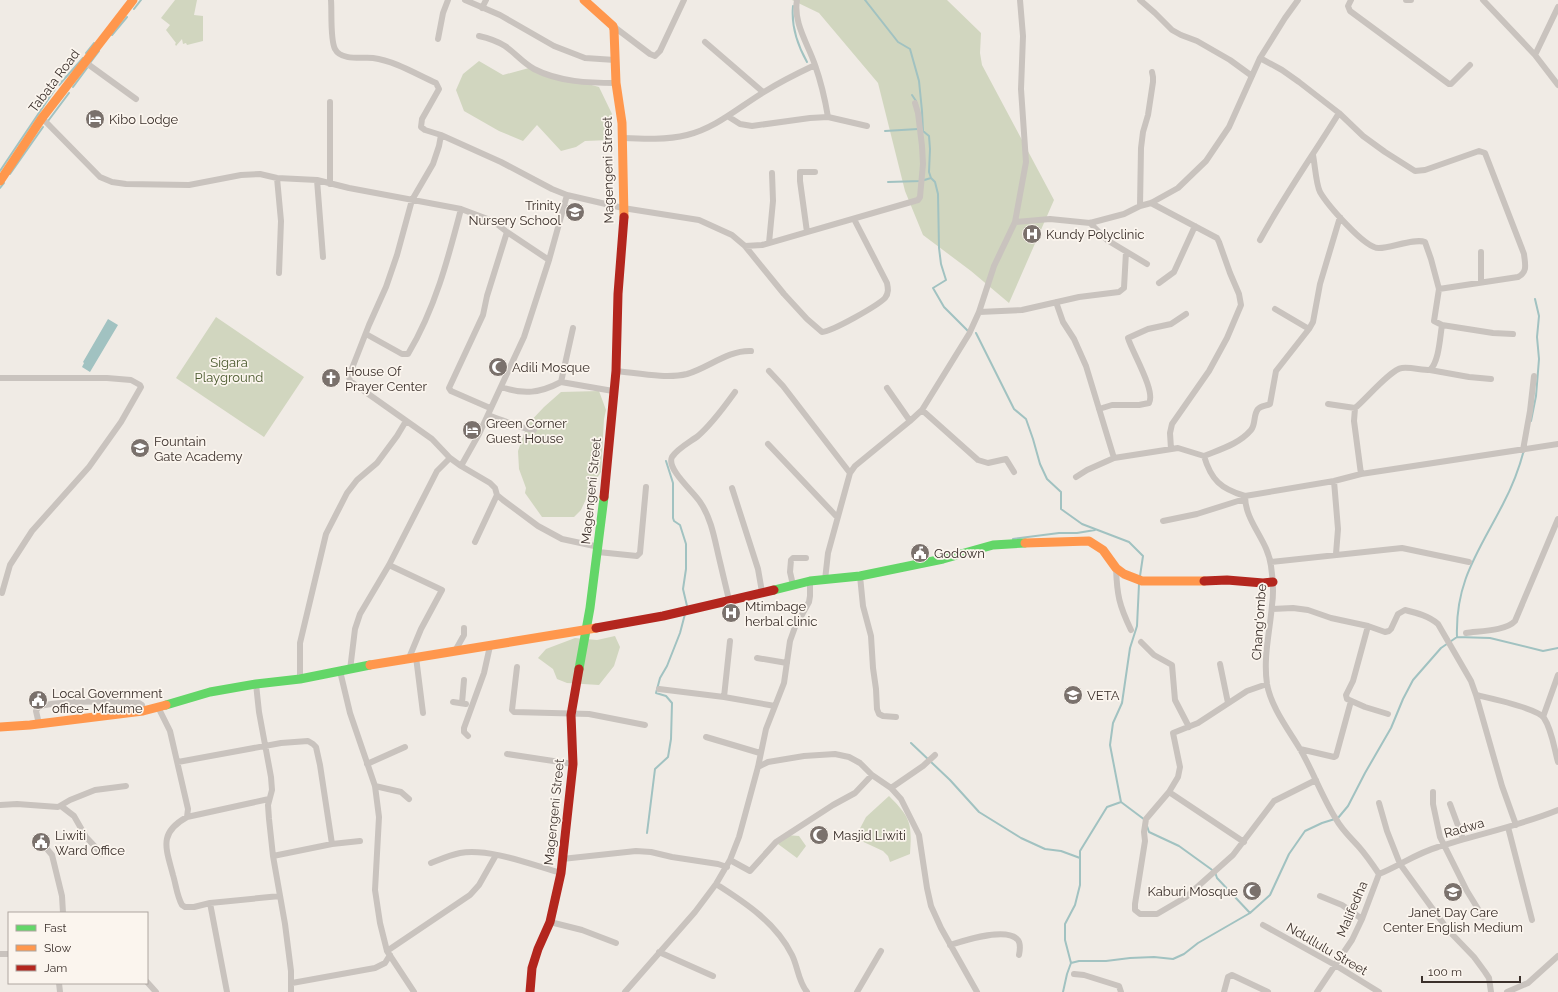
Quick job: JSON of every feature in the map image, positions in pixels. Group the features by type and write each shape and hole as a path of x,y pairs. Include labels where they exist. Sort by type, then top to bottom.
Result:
{"street":[{"name":"Tabata Road","path":"0,181 42,118 133,0"},
{"path":"331,0 333,41 335,50 340,54 348,57 373,58 387,61 436,83 439,89 422,119 421,127 425,130 441,135 518,171 552,190 623,208 699,220 732,235 746,246 784,294 818,330 825,331 862,313 886,297 888,290 887,283 854,219"},
{"path":"438,39 443,13 448,0"},
{"path":"465,0 500,15 554,46 585,58 615,60"},
{"path":"482,8 486,0"},
{"path":"584,0 613,26 650,54 655,56 660,51 684,0"},
{"path":"797,0 795,9 798,25 815,65 828,117"},
{"path":"825,580 828,553 850,473 855,466 922,410 969,334 979,312 994,266 1015,222 1026,162 1021,89 1023,36 1020,0"},
{"path":"1140,0 1172,30 1197,41 1230,60 1252,76"},
{"path":"1015,222 1050,219 1090,223 1124,214 1140,206 1151,203 1178,188 1206,161 1229,127 1260,58 1298,0"},
{"path":"1351,0 1348,6 1350,11 1449,84 1451,84 1470,65"},
{"path":"1406,0 1411,0"},
{"path":"1483,0 1534,55 1558,85"},
{"path":"1534,55 1558,8"},
{"name":"Magengeni Street","path":"530,992 530,976 534,960 550,922 561,873 573,764 571,715 587,628 598,549 616,371 623,208 623,138 616,83 613,26"},
{"path":"479,36 492,39 504,45 533,68 544,74 583,83 616,83"},
{"path":"705,42 764,92"},
{"path":"1260,58 1282,70 1299,82 1339,113 1364,136 1385,152 1415,171 1425,170 1479,151 1485,153 1524,254 1526,266 1524,272 1518,277 1438,289"},
{"path":"85,62 136,99"},
{"path":"623,138 640,139 684,136 706,128 729,116 764,92 815,65"},
{"path":"1140,206 1141,148 1143,132 1148,115 1153,77 1152,72"},
{"path":"330,102 330,184"},
{"path":"746,246 762,245 919,199 922,173 922,146 918,113 915,103"},
{"path":"1260,240 1272,218 1339,113"},
{"path":"729,116 740,124 752,126 803,118 828,117 867,126"},
{"path":"42,118 100,177 112,182 140,185 189,185 240,175 260,174 277,178 317,180 330,184 461,209 493,220 507,232 549,260"},
{"path":"441,135 439,146 432,164 412,200 397,255 386,287 349,376 350,381 432,439 450,458 490,483 495,488 497,495 514,510 555,536 598,549 636,556 640,553 646,487"},
{"path":"1313,155 1320,191 1340,217 1365,243 1372,248 1384,248 1419,240 1424,242 1431,259 1438,289 1434,322 1474,331 1513,334"},
{"path":"807,232 800,172 815,172"},
{"path":"769,243 773,201 772,174"},
{"path":"277,178 281,221 279,273"},
{"path":"317,180 323,257"},
{"path":"461,466 489,412 524,337 549,260 567,195"},
{"path":"1151,203 1215,237 1219,242 1239,294 1241,305 1234,324 1209,372 1172,424 1170,433 1171,449"},
{"path":"366,334 402,354 408,354 424,326 433,305 445,269 461,209"},
{"path":"1076,477 1087,470 1114,458 1154,453 1178,448 1204,456 1230,446 1251,430 1260,407 1270,404 1276,371 1313,322 1320,284 1340,217"},
{"path":"1090,223 1107,240 1147,264"},
{"path":"1159,283 1174,272 1195,226"},
{"path":"507,232 487,296 483,315 449,388 450,391 519,428 534,430"},
{"path":"979,312 1022,310 1093,295 1115,293 1123,290 1126,252"},
{"path":"1481,252 1481,282"},
{"path":"1056,302 1063,322 1074,339 1086,366 1114,458"},
{"path":"1276,309 1309,329"},
{"path":"1099,409 1112,405 1138,405 1149,403 1151,398 1145,376 1128,338 1148,329 1171,324 1186,314"},
{"path":"1430,370 1434,365 1442,325"},
{"path":"561,382 573,328"},
{"path":"616,371 677,376 693,371 735,353 751,351"},
{"path":"1361,474 1354,421 1355,408 1377,386 1398,369 1430,370 1469,377 1491,379"},
{"path":"769,371 784,386 850,473"},
{"path":"1523,450 1534,376"},
{"path":"0,378 107,378 131,380 141,387 121,422 89,467 32,531 25,541 10,565 2,593"},
{"path":"501,387 516,392 532,392 551,387 561,382 613,391"},
{"path":"887,388 910,421"},
{"path":"729,600 712,528 705,511 700,502 680,478 671,464 672,458 676,452 714,420 735,392"},
{"path":"1328,404 1355,408"},
{"path":"922,410 978,460 988,464 1004,459 1014,472"},
{"path":"300,679 300,643 326,534 347,493 357,480 377,463 398,436 406,421"},
{"path":"768,444 837,517"},
{"path":"1163,521 1197,514 1245,498 1334,481 1361,474 1558,444"},
{"path":"1204,456 1208,470 1221,486 1245,498"},
{"path":"414,992 389,953 380,923 375,890 378,817 375,786 350,713 345,670 355,629 369,598 389,565 437,471 450,458"},
{"path":"1334,481 1338,529 1336,554"},
{"path":"732,488 758,569 762,592"},
{"path":"474,542 497,495"},
{"name":"Chang'ombe","path":"1245,498 1246,509 1263,541 1271,562 1273,582 1272,609 1266,652 1267,684 1277,710 1300,749 1336,819 1379,874"},
{"path":"1466,633 1497,629 1512,624 1515,621 1558,519"},
{"path":"0,727 39,724 143,711 210,692 256,684 300,679 413,657 490,646 663,616 810,581 860,576 943,559 993,545 1053,541 1089,541 1103,550 1116,568 1124,574 1142,581 1227,580 1263,583 1273,582"},
{"path":"1271,562 1402,548 1469,562"},
{"path":"793,585 789,563 791,560 806,558"},
{"path":"389,565 442,590 421,629 413,657 423,712"},
{"path":"1116,568 1119,601 1131,630"},
{"path":"860,576 864,606 871,636 877,709 879,714 884,716 896,716"},
{"path":"625,992 695,912 727,867 739,837 758,767 766,729 784,683 790,641 795,627 809,602 810,581"},
{"path":"1272,609 1293,608 1308,610 1331,618 1368,626 1385,632 1391,629 1398,614 1405,610 1421,614 1438,624 1471,680 1502,786 1516,825"},
{"path":"1368,626 1353,681 1346,695 1347,699 1365,708 1388,714"},
{"path":"455,651 464,634 464,628"},
{"path":"724,697 730,641"},
{"path":"1141,642 1154,655 1172,665 1175,700 1188,727"},
{"path":"468,736 464,732 464,728 484,673 490,646"},
{"path":"757,658 787,663"},
{"path":"1220,664 1228,703"},
{"path":"517,667 512,710 514,712 571,715 589,714 645,725"},
{"path":"1543,717 1558,675"},
{"path":"462,703 464,680"},
{"path":"256,684 259,712 271,777 272,790 269,799 269,819 273,856 285,924 292,983 291,992"},
{"path":"1267,684 1228,703 1198,723 1173,733 1180,767 1178,777 1169,792 1146,819 1144,832 1146,841 1134,904 1135,910 1140,914 1157,914 1176,904 1226,862 1244,842 1274,801 1316,780"},
{"path":"659,689 724,697 775,706"},
{"path":"1476,695 1522,707 1536,712 1543,717 1558,762"},
{"path":"1300,749 1334,757 1336,756 1338,754 1351,701"},
{"path":"39,724 36,711 39,706 92,702 139,703 142,706 143,711"},
{"path":"453,702 472,704"},
{"path":"158,707 170,732 178,762 187,801 187,817"},
{"path":"706,737 760,753"},
{"path":"178,762 266,745 308,741 316,746 326,795 332,844"},
{"path":"367,764 405,747"},
{"path":"507,754 573,764"},
{"path":"758,767 768,762 804,756 835,754 849,757 860,763 872,775 891,788 901,799 919,835 931,906 950,945 956,953 977,992"},
{"path":"891,788 923,766 935,755"},
{"path":"730,860 750,870 776,842 833,804 856,793 872,775"},
{"path":"0,805 17,804 54,808 95,790 126,786"},
{"path":"375,786 401,792 409,799"},
{"path":"1169,792 1244,842"},
{"path":"1433,792 1433,804 1440,837 1450,855 1464,887 1483,917"},
{"path":"269,799 187,817 174,825 169,832 166,846 168,858 182,905 186,907 280,896"},
{"path":"1380,803 1387,831 1400,864 1448,930 1474,957 1485,972 1489,978 1491,992"},
{"path":"1450,804 1463,839"},
{"path":"61,806 74,816 86,837 102,854"},
{"name":"Radwa","path":"1379,874 1426,851 1463,839 1530,821 1558,810"},
{"path":"1508,827 1532,920"},
{"path":"273,856 360,840"},
{"path":"42,843 52,855 62,896 62,912"},
{"path":"562,859 636,851 651,852 672,857 718,864 727,867"},
{"path":"431,863 462,853 478,852 496,855 561,873"},
{"path":"292,983 375,968 385,963 389,953 470,895 479,885 496,855"},
{"name":"Malifedha","path":"1317,992 1352,940 1362,919 1379,874"},
{"path":"716,884 764,918 785,942 792,956 801,983 807,992"},
{"path":"1320,896 1342,905 1362,919"},
{"path":"210,903 227,992"},
{"path":"550,922 582,930 616,943"},
{"name":"Ndullulu Street","path":"1263,926 1335,965 1379,992"},
{"path":"950,945 995,934 1009,936 1017,938 1020,944 1019,955"},
{"path":"857,992 881,951"},
{"path":"659,952 713,976"},
{"path":"1507,992 1528,983 1558,956"},
{"path":"1074,974 1084,975 1119,986 1121,992"},
{"path":"1224,992 1229,976 1232,975 1268,992"},
{"path":"148,983 156,992"}],"green space":[{"path":"175,0 197,0 194,15 203,16 203,41 187,45 186,43 183,44 182,39 176,46 176,43 166,30 170,25 161,18"},
{"path":"792,0 947,0 981,33 980,53 982,65 1054,200 1009,303 971,271 923,235 905,191 878,83 819,13"},
{"path":"479,61 503,75 529,68 599,87 612,114 610,140 585,141 576,147 561,151 537,125 523,141 499,131 464,111 456,90 463,74"},
{"name":"Sigara Playground","path":"216,317 304,377 264,437 176,378"},
{"path":"599,391 606,410 604,419 601,472 592,486 581,510 574,517 542,517 525,493 526,488 519,469 518,451 527,425 561,392"},
{"path":"615,636 620,647 614,666 599,685 567,683 557,679 553,669 538,658 546,649 575,638 597,640"},
{"path":"889,796 906,816 911,835 910,854 890,862 888,856 883,851 855,838 866,817"},
{"path":"786,835 799,836 806,846 797,858 778,844"}],"water":[{"path":"108,319 118,325 90,372 82,367 83,362"}],"waterway":[{"path":"134,9 141,0"},
{"path":"865,0 898,42 910,49 919,81 923,131 929,136 929,172 931,178 935,182 938,194 939,248 941,264 946,280 933,288 944,307 968,332"},
{"path":"793,6 794,28 800,48 807,62"},
{"path":"112,35 127,17"},
{"path":"86,53 94,43"},
{"path":"90,63 99,51"},
{"path":"59,85 83,58"},
{"path":"73,87 87,68"},
{"path":"0,171 55,89"},
{"path":"48,121 69,93"},
{"path":"912,95 916,101"},
{"path":"10,174 43,127"},
{"path":"885,131 918,129"},
{"path":"888,182 921,181 931,178"},
{"path":"0,188 4,183"},
{"path":"1531,421 1536,396 1539,359 1537,337 1539,316 1535,299"},
{"path":"976,333 1014,409 1026,419 1040,464 1047,479 1061,492 1061,509 1082,524 1129,542 1143,556 1140,576"},
{"path":"1457,637 1457,617 1464,583 1477,552 1509,491 1518,471 1524,450"},
{"path":"666,461 673,483 673,518 674,521 680,525 686,544 686,569 683,589 687,606"},
{"path":"1013,539 1095,530"},
{"path":"1139,584 1137,626 1130,648 1122,703 1113,723 1110,745 1121,802 1145,820"},
{"path":"647,833 655,769 668,757 671,739 672,703 666,696 656,693 660,678 667,666 680,633 685,614"},
{"path":"1063,992 1071,963 1079,961 1106,961 1154,957 1173,959 1184,954 1198,943 1250,913 1270,895 1289,854 1305,831 1322,823 1338,818 1348,806 1391,728 1413,680 1441,648 1457,637 1490,638 1543,651 1558,648"},
{"path":"911,743 950,780 979,812 1021,838 1045,849 1061,851 1080,858"},
{"path":"1071,963 1065,940 1065,924 1075,905 1080,885 1080,851 1107,807 1121,802"},
{"path":"1147,826 1149,832 1179,846 1215,872 1217,878 1250,913"}],"traffic: fast":[{"path":"579,669 590,608 604,497"},
{"path":"774,590 810,581 860,576 943,559 993,545 1025,543"},
{"path":"166,705 210,692 256,684 300,679 370,665"}],"traffic: slow":[{"path":"0,181 42,118 133,0"},
{"path":"584,0 613,26 614,30 616,83 622,123 624,217"},
{"path":"1025,543 1089,541 1103,550 1116,568 1124,574 1142,581 1204,581"},
{"path":"370,665 596,628"},
{"path":"0,727 30,725 143,711 166,705"}],"traffic: jam":[{"path":"604,497 616,371 618,294 624,217"},
{"path":"1204,581 1227,580 1263,583 1273,582"},
{"path":"596,628 663,616 774,590"},
{"path":"530,992 532,968 538,949 550,922 561,873 573,764 571,715 579,669"}],"place":[{"name":"Kibo Lodge","path":"95,119"},
{"name":"Trinity Nursery School","path":"575,212"},
{"name":"Kundy Polyclinic","path":"1032,234"},
{"name":"Adili Mosque","path":"498,367"},
{"name":"House Of Prayer Center","path":"331,378"},
{"name":"Green Corner Guest House","path":"472,430"},
{"name":"Fountain Gate Academy","path":"140,448"},
{"name":"Godown","path":"920,553"},
{"name":"Mtimbage herbal clinic","path":"731,613"},
{"name":"VETA","path":"1073,695"},
{"name":"Local Government office- Mfaume","path":"38,700"},
{"name":"Masjid Liwiti","path":"819,835"},
{"name":"Liwiti Ward Office","path":"41,842"},
{"name":"Kaburi Mosque","path":"1252,891"},
{"name":"Janet Day Care Center English Medium","path":"1453,892"}]}
